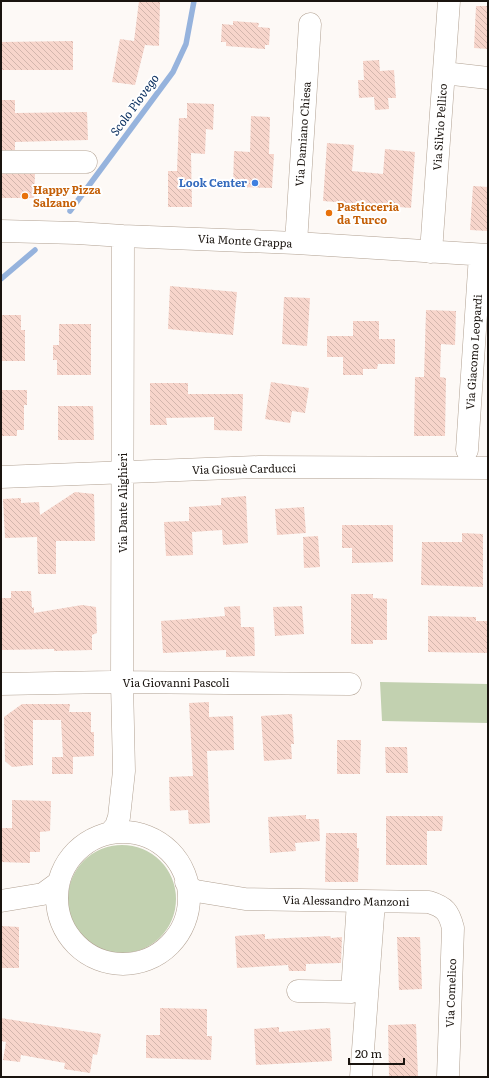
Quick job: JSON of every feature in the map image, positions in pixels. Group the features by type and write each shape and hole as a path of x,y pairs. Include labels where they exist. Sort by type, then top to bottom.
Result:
{"street":[{"name":"Via Silvio Pellico","path":"431,252 449,1"},
{"name":"Via Damiano Chiesa","path":"296,243 310,24"},
{"path":"444,74 488,78"},
{"path":"1,162 86,162"},
{"name":"Via Monte Grappa","path":"1,231 296,243 484,255"},
{"name":"Via Dante Alighieri","path":"124,236 122,682 124,771 130,821 136,832"},
{"name":"Via Giacomo Leopardi","path":"467,450 484,255"},
{"name":"Via Giosuè Carducci","path":"1,477 259,467 488,468"},
{"name":"Via Giovanni Pascoli","path":"1,684 122,682 350,684"},
{"name":"Via Dante Alighieri","path":"110,833 116,826 119,817 124,771"},
{"path":"1,902 44,908 54,911 58,915 72,943 89,956 100,962 112,965 141,963 164,951 178,934 184,923 189,900 186,882 181,866 174,854 161,844 136,832 129,831 110,833 98,837 72,855 66,864 58,884 58,915"},
{"path":"186,882 191,889 196,892 245,899"},
{"path":"1,902 43,894 58,884"},
{"path":"187,912 197,907 245,899"},
{"name":"Via Alessandro Manzoni","path":"245,899 429,902 439,905 446,910"},
{"path":"298,990 352,992 366,902"},
{"path":"361,1077 366,902"},
{"name":"Via Comelico","path":"446,910 451,918 453,928 448,1077"}],"green space":[{"path":"380,682 488,684 488,723 382,721"},
{"path":"122,845 143,849 160,861 172,878 176,899 172,920 160,937 143,949 122,953 101,949 84,937 72,920 68,899 72,878 84,861 101,849"}],"building":[{"path":"139,1 160,1 159,46 145,45 135,85 112,82 120,39 134,41"},
{"path":"476,6 488,6 488,49 474,48"},
{"path":"233,21 259,23 258,27 270,28 269,45 265,45 265,49 226,46 226,42 221,42 222,24 233,25"},
{"path":"73,41 73,70 1,70 1,42"},
{"path":"379,60 380,71 394,70 396,98 388,98 389,109 375,110 374,97 359,98 358,80 364,80 363,61"},
{"path":"1,100 15,100 15,113 87,112 88,140 15,142 15,150 1,150"},
{"path":"187,103 214,104 213,130 206,129 205,154 191,153 192,207 168,207 168,171 177,171 179,118 187,118"},
{"path":"251,116 270,117 269,154 274,154 272,188 233,187 234,151 250,152"},
{"path":"327,143 354,145 352,171 383,174 385,149 415,152 411,208 323,201"},
{"path":"1,174 35,174 34,198 1,198"},
{"path":"473,186 488,187 488,231 470,230"},
{"path":"170,286 237,292 233,335 168,329"},
{"path":"284,297 310,298 307,346 282,344"},
{"path":"426,310 456,311 455,345 441,344 440,377 446,378 445,436 414,436 415,377 424,377"},
{"path":"1,315 21,315 21,330 25,330 25,361 1,361"},
{"path":"353,321 379,321 379,339 395,339 395,364 378,364 377,369 363,369 363,375 343,375 343,357 327,357 327,336 353,336"},
{"path":"59,324 91,324 91,375 57,375 57,360 53,360 53,345 59,345"},
{"path":"271,382 309,388 305,413 292,411 290,423 265,419"},
{"path":"150,383 188,383 188,394 243,394 242,431 214,430 214,417 166,418 167,425 150,425"},
{"path":"1,390 27,390 27,405 24,405 24,430 17,430 17,436 1,436"},
{"path":"58,406 93,406 94,440 58,440"},
{"path":"75,492 94,494 95,541 56,541 56,574 38,574 37,537 5,538 3,499 21,498 21,503 39,502 40,515"},
{"path":"246,496 248,543 223,545 222,530 192,532 193,555 166,556 164,522 189,521 189,507 221,505 221,498"},
{"path":"304,507 306,533 277,535 275,509"},
{"path":"342,525 393,525 393,562 352,563 352,548 342,548"},
{"path":"462,533 483,534 483,587 421,585 422,542 462,542"},
{"path":"318,536 320,567 304,568 303,537"},
{"path":"11,591 31,591 32,608 34,607 34,613 82,605 96,607 97,633 92,635 92,650 1,650 1,598 11,598"},
{"path":"351,594 373,594 373,598 387,599 387,640 373,640 373,644 351,644"},
{"path":"240,606 241,627 254,627 255,656 226,657 226,650 163,653 161,621 225,616 224,607"},
{"path":"302,606 304,634 275,636 273,607"},
{"path":"428,616 476,617 476,621 488,621 488,653 428,652"},
{"path":"209,702 209,717 233,716 234,750 207,751 210,823 189,824 188,810 170,811 169,777 193,776 189,703"},
{"path":"22,704 70,704 69,712 91,712 91,732 94,732 94,756 73,757 73,774 52,774 52,757 63,757 61,720 33,720 33,765 12,767 5,761 4,717"},
{"path":"292,714 294,744 291,744 292,759 264,761 261,716"},
{"path":"337,740 361,740 360,774 337,774"},
{"path":"385,747 407,747 408,773 386,773"},
{"path":"12,800 51,801 50,831 40,832 40,852 30,852 30,863 1,862 1,828 12,828"},
{"path":"306,815 306,819 319,819 320,841 295,843 296,851 270,853 268,817"},
{"path":"386,816 443,816 442,831 427,831 427,865 386,865"},
{"path":"326,833 357,833 357,848 359,848 358,882 325,882"},
{"path":"1,926 19,927 19,968 1,968"},
{"path":"265,934 265,939 330,936 331,938 342,937 341,963 306,964 306,971 289,971 288,965 237,968 235,936"},
{"path":"397,937 420,937 422,989 399,990"},
{"path":"160,1008 207,1009 207,1036 212,1036 211,1060 146,1058 146,1035 160,1035"},
{"path":"1,1018 101,1034 97,1055 93,1054 90,1073 64,1069 65,1063 21,1055 20,1062 3,1060 6,1042 1,1041"},
{"path":"416,1024 418,1077 389,1077 388,1025"},
{"path":"279,1027 279,1032 330,1028 332,1061 256,1065 254,1029"}],"waterway":[{"name":"Scolo Piovego","path":"70,211 173,72 186,44 194,1"},
{"name":"Scolo Piovego","path":"1,279 35,250"}],"place":[{"name":"Look Center","path":"255,183"},
{"name":"Happy Pizza Salzano","path":"25,196"},
{"name":"Pasticceria da Turco","path":"329,213"}]}
